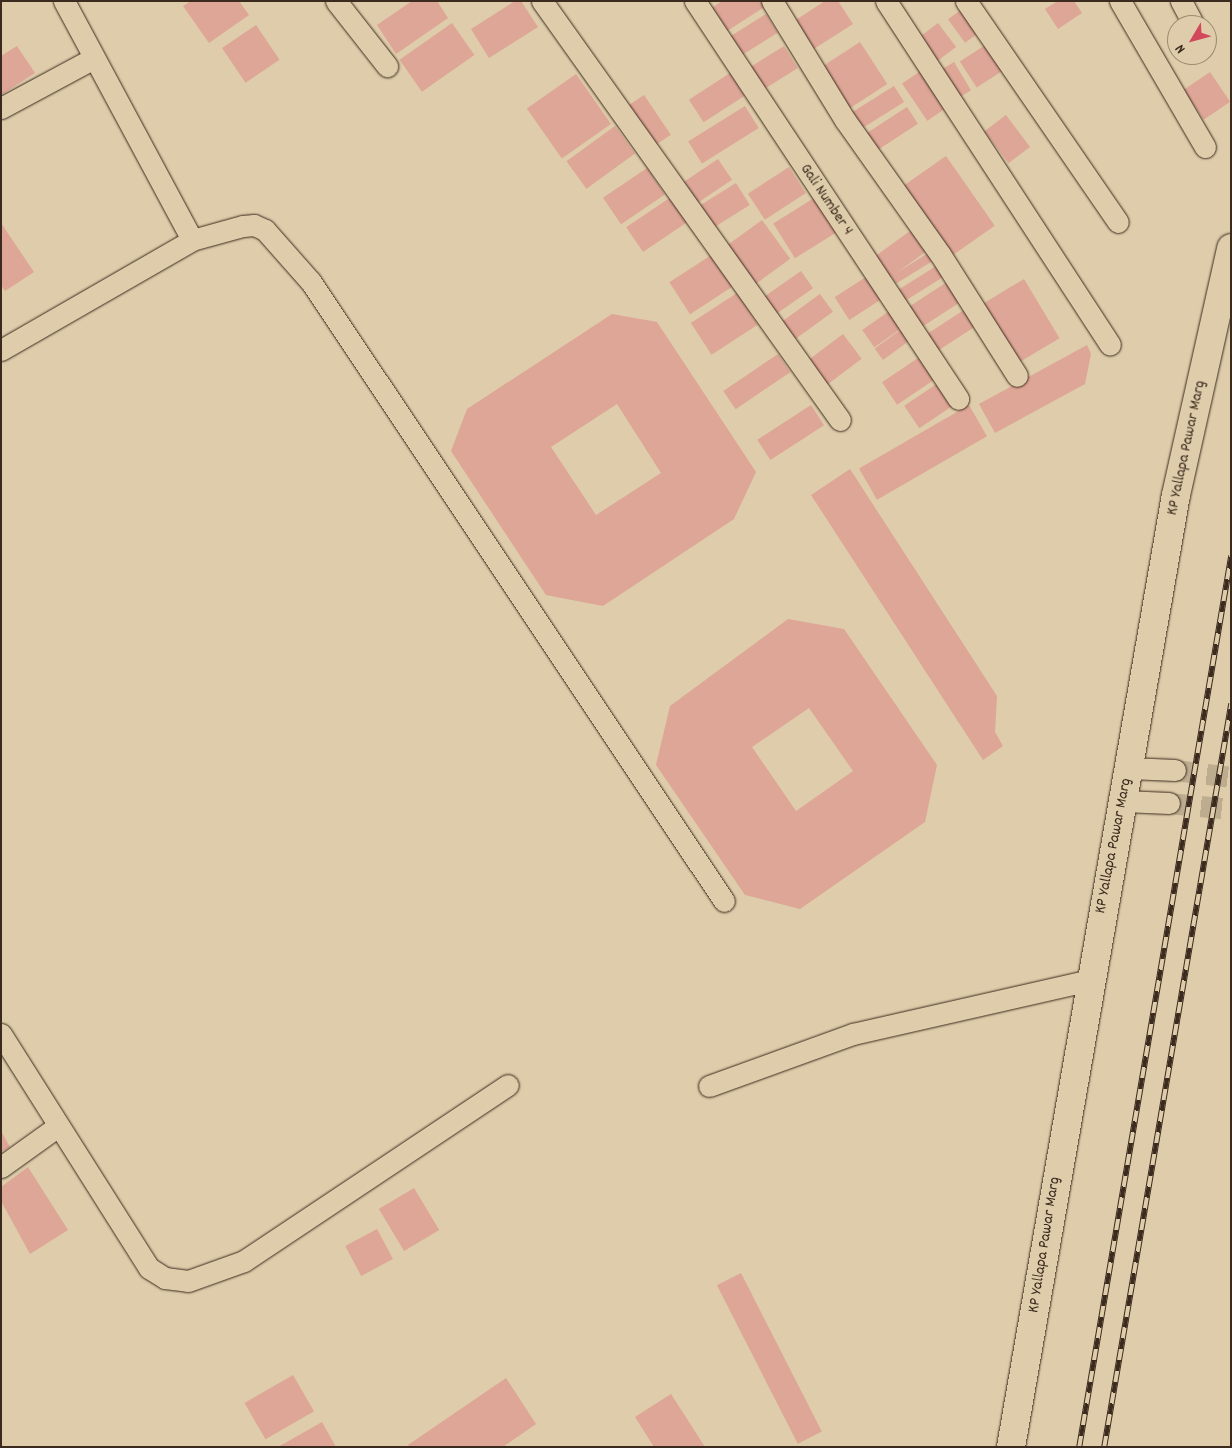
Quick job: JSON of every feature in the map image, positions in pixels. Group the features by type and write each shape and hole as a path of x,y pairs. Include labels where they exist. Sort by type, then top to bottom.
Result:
{"street":[{"path":"64,1 92,59 192,240"},
{"path":"336,1 387,66"},
{"path":"542,1 840,420"},
{"name":"Gali Number 4","path":"695,1 958,398"},
{"path":"772,1 845,120 940,254 1017,376"},
{"path":"886,1 1110,344"},
{"path":"966,1 1118,222"},
{"path":"1120,1 1205,147"},
{"path":"1181,1 1189,15"},
{"path":"1,108 92,59"},
{"path":"1,350 192,240 254,225 264,230 312,282 724,901"},
{"name":"KP Yallapa Pawar Marg","path":"1011,1447 1090,980 1176,495 1231,248"},
{"path":"1129,768 1175,770"},
{"path":"1123,802 1169,804"},
{"path":"709,1086 853,1034 1090,980"},
{"path":"1,1034 149,1268 164,1278 188,1281 244,1261 508,1085"},
{"path":"1,1167 58,1126"}],"building":[{"path":"191,1 239,1 249,15 209,43 183,6"},
{"path":"412,1 437,1 448,18 396,54 377,25"},
{"path":"515,1 521,1 538,27 489,58 471,29"},
{"path":"722,1 767,1 769,4 721,35 706,12"},
{"path":"825,1 838,1 853,24 809,52 791,23"},
{"path":"1058,1 1074,1 1082,13 1058,29 1045,9"},
{"path":"965,7 982,30 965,43 948,19"},
{"path":"766,14 778,33 734,60 723,41"},
{"path":"452,23 474,55 422,92 400,60"},
{"path":"938,23 956,47 935,63 917,39"},
{"path":"256,25 279,60 245,83 222,48"},
{"path":"860,42 887,84 849,108 822,67"},
{"path":"990,42 1007,68 977,88 960,62"},
{"path":"17,46 35,73 1,95 1,56"},
{"path":"784,46 798,68 756,94 742,72"},
{"path":"954,62 971,90 956,99 939,71"},
{"path":"922,70 947,107 927,121 902,83"},
{"path":"1210,72 1230,102 1204,120 1183,90"},
{"path":"730,73 745,96 704,122 689,100"},
{"path":"576,74 611,124 562,158 527,108"},
{"path":"894,86 904,102 857,132 847,116"},
{"path":"644,95 671,135 650,149 623,109"},
{"path":"745,106 759,128 702,164 688,142"},
{"path":"907,107 918,124 873,153 863,136"},
{"path":"1006,115 1030,147 1009,163 984,131"},
{"path":"615,126 635,154 586,189 566,161"},
{"path":"946,156 995,226 953,255 904,185"},
{"path":"718,159 732,180 696,204 682,184"},
{"path":"789,167 806,193 765,220 748,194"},
{"path":"647,168 665,195 621,224 603,198"},
{"path":"736,183 750,205 707,232 694,209"},
{"path":"671,197 688,222 643,252 626,227"},
{"path":"814,198 836,233 795,258 773,223"},
{"path":"762,220 790,259 751,288 722,249"},
{"path":"1,223 34,272 5,291 1,285"},
{"path":"910,231 925,252 886,281 870,260"},
{"path":"933,250 938,258 896,284 891,276"},
{"path":"713,254 734,286 690,314 669,282"},
{"path":"941,263 948,274 901,303 894,292"},
{"path":"801,271 813,288 770,318 758,301"},
{"path":"869,275 884,298 849,320 835,297"},
{"path":"1024,279 1060,338 1019,362 984,303"},
{"path":"947,282 960,302 920,328 907,308"},
{"path":"737,293 758,325 712,355 691,323"},
{"path":"820,294 833,312 787,345 774,328"},
{"path":"895,307 907,324 874,347 862,330"},
{"path":"967,308 978,325 936,352 925,335"},
{"path":"612,314 657,322 756,472 734,519 603,606 546,595 451,451 467,409","holes":["617,404 661,473 596,515 551,447"]},
{"path":"903,328 911,339 883,360 875,349"},
{"path":"843,334 862,359 824,387 805,362"},
{"path":"1087,345 1091,354 1085,384 995,433 979,404"},
{"path":"778,354 790,372 736,409 723,391"},
{"path":"921,356 936,378 897,405 882,382"},
{"path":"944,379 959,401 919,428 904,406"},
{"path":"811,405 824,425 770,460 757,440"},
{"path":"969,405 987,436 877,500 859,468"},
{"path":"850,469 997,696 995,732 1003,746 983,760 811,495"},
{"path":"788,619 844,629 937,765 925,822 800,909 745,895 656,765 670,706","holes":["809,708 853,771 796,811 752,747"]},
{"path":"1,1131 10,1147 1,1152"},
{"path":"28,1167 68,1230 30,1254 1,1201 1,1187"},
{"path":"414,1188 439,1230 404,1251 379,1209"},
{"path":"377,1229 393,1259 361,1276 345,1246"},
{"path":"741,1273 822,1432 798,1444 717,1285"},
{"path":"293,1375 314,1411 266,1439 245,1403"},
{"path":"506,1378 536,1424 503,1447 409,1447 408,1445"},
{"path":"671,1394 705,1447 654,1447 635,1417"},
{"path":"322,1422 336,1447 278,1447"}],"tunnel":[{"path":"1175,770 1231,777"},
{"path":"1169,803 1231,809"}],"railway":[{"path":"1079,1447 1231,556"},
{"path":"1104,1447 1231,704"}]}
